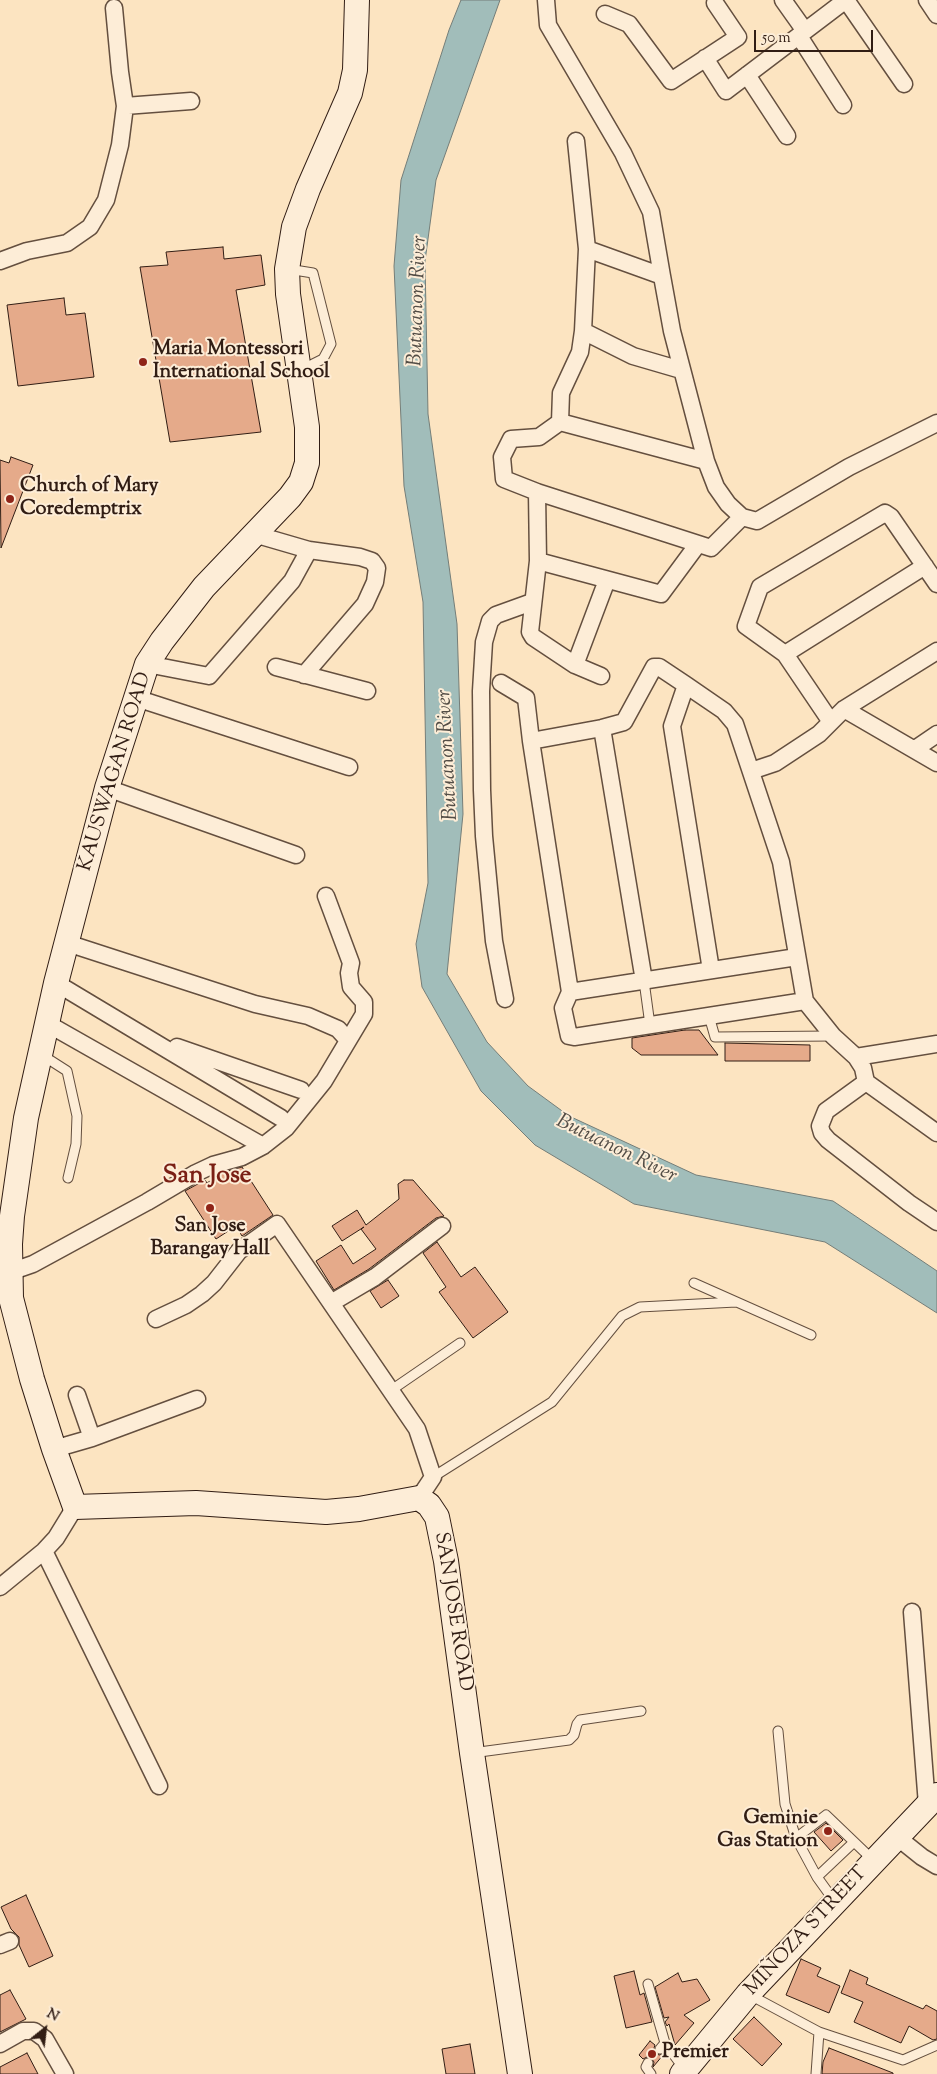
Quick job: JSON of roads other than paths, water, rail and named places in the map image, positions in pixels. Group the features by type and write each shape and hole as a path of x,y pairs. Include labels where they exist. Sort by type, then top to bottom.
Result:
{"street":[{"name":"KAUSWAGAN ROAD","path":"75,1507 5,1301 10,1272 10,1244 15,1197 26,1118 42,1055 56,983 106,788 147,664 177,620 204,587 290,497 301,482 307,463 307,427 288,294 287,269 294,227 308,188 350,93 355,70 357,0"},
{"path":"546,0 548,25 623,153 651,212 681,370 706,462 716,486 728,504 742,517 757,521 848,466 937,424"},
{"path":"783,0 843,105"},
{"path":"705,58 726,91 846,0 904,84"},
{"path":"927,0 937,14"},
{"path":"605,14 629,24 671,80 738,37 715,3"},
{"path":"0,262 27,251 67,243 90,227 110,190 120,145 125,106 114,8"},
{"path":"746,75 787,136"},
{"path":"125,106 191,101"},
{"path":"560,422 561,393 580,352 584,331 587,249 576,141"},
{"path":"587,249 662,276"},
{"path":"584,331 633,356 681,370"},
{"path":"560,422 706,462"},
{"path":"560,422 539,437 511,439 502,457 504,479 537,492 712,548 742,517"},
{"path":"537,492 538,561 530,632 533,637 574,665 601,676"},
{"path":"830,722 785,654 746,626 760,587 885,513 891,517 937,584"},
{"path":"254,534 309,550 360,557 372,561 377,568 376,582 365,604 304,675"},
{"path":"538,561 661,594 698,544"},
{"path":"147,664 209,676 292,581 309,550"},
{"path":"785,654 925,566"},
{"path":"574,665 607,580"},
{"path":"505,999 494,941 484,836 481,710 484,652 490,621 496,615 532,602"},
{"path":"751,771 775,763 819,734 844,709 937,651"},
{"path":"531,740 602,728 625,720 654,667 658,667 724,711 735,724 781,862 805,1001 833,1036 856,1057 863,1068 866,1082 937,1133"},
{"path":"276,668 367,691"},
{"path":"501,683 526,698 570,992 563,1008 569,1036 574,1037 805,1001"},
{"path":"686,685 672,726 711,970"},
{"path":"136,698 349,767"},
{"path":"844,709 937,762"},
{"path":"602,728 644,981"},
{"path":"914,748 937,734"},
{"path":"106,788 296,855"},
{"path":"10,1272 34,1264 196,1173 213,1165 242,1157 263,1146 286,1128 324,1082 364,1014 364,1002 351,987 350,963 326,896"},
{"path":"67,943 255,1004 308,1016 338,1029 348,1040"},
{"path":"570,992 797,957"},
{"path":"56,983 280,1118"},
{"path":"48,1024 263,1146"},
{"path":"147,1037 301,1090"},
{"path":"856,1057 937,1044"},
{"path":"254,1102 268,1079"},
{"path":"866,1082 826,1111 820,1126 828,1140 909,1203 937,1222"},
{"path":"920,1121 937,1117"},
{"path":"0,1587 44,1551 56,1538 75,1507 196,1503 326,1512 358,1509 419,1498 433,1477 417,1429 277,1224 240,1251 214,1283 202,1294 186,1306 156,1319"},
{"path":"331,1304 375,1277 442,1226"},
{"path":"77,1396 92,1438"},
{"path":"54,1449 92,1438 196,1399"},
{"name":"SAN JOSE ROAD","path":"419,1498 429,1505 437,1517 446,1561 472,1753 520,2074"},
{"path":"44,1551 159,1786"},
{"path":"912,1612 932,1800"},
{"name":"MIÑOZA STREET","path":"683,2072 748,1994 932,1800"},
{"path":"897,1837 937,1866"},
{"path":"0,2044 23,2031 34,2031 45,2038 65,2074"}],"lane":[{"path":"287,269 313,273 331,344 323,360 299,371"},
{"path":"644,981 650,1025"},
{"path":"709,1016 715,1037 833,1036"},
{"path":"42,1055 67,1071 77,1116 76,1144 68,1178"},
{"path":"694,1283 811,1335"},
{"path":"433,1477 552,1402 622,1316 640,1307 736,1302"},
{"path":"390,1390 460,1343"},
{"path":"472,1753 569,1740 574,1735 580,1720 641,1711"},
{"path":"778,1731 785,1804 796,1838 817,1877 835,1902"},
{"path":"796,1838 826,1814 874,1861"},
{"path":"817,1877 854,1842"},
{"path":"648,1984 662,2046 683,2072"},
{"path":"748,1994 819,2032 903,2060 937,2045"},
{"path":"816,2074 819,2032"},
{"path":"648,2063 646,2067 651,2074"}],"water":[{"name":"Butuanon River","path":"461,0 500,0 436,180 425,261 428,414 457,624 463,814 447,974 487,1042 528,1086 569,1116 696,1175 833,1201 937,1271 937,1313 825,1242 634,1204 535,1145 481,1091 422,987 416,944 428,883 423,602 404,486 394,266 401,180 449,30"}],"place":[{"name":"Maria Montessori International School","path":"143,362"},
{"name":"Church of Mary Coredemptrix","path":"10,499"},
{"name":"San Jose Barangay Hall","path":"210,1208"},
{"name":"Geminie Gas Station","path":"828,1831"},
{"name":"Premier","path":"652,2054"}],"district":[{"name":"San Jose","path":"207,1178"}]}
